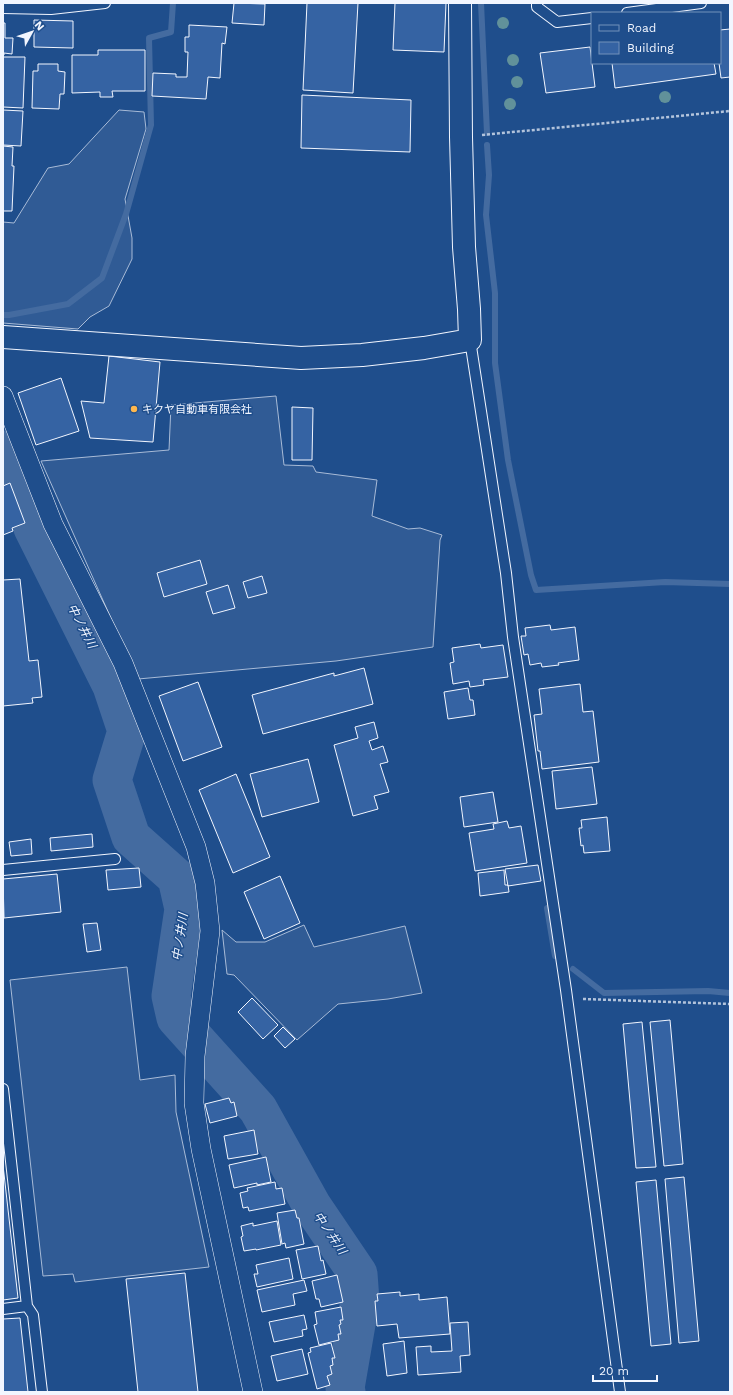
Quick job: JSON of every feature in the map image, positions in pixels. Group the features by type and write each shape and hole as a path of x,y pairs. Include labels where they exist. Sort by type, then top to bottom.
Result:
{"street":[{"path":"3,337 301,358 362,355 424,348 470,340 464,247 460,3"},
{"path":"3,396 53,524 123,663 196,847 205,883 210,931 198,1031 194,1103 201,1148 253,1392"}],"lane":[{"path":"3,8 51,9 105,3"},
{"path":"537,3 537,7 557,22 591,18"},
{"path":"634,12 701,3"},
{"path":"470,340 506,573 514,645 567,999 620,1392"},
{"path":"3,870 115,858"},
{"path":"3,1089 27,1306 33,1315 42,1392"},
{"path":"3,1309 27,1306"}],"path":[{"path":"461,137 730,111"},
{"path":"567,999 730,1004"}],"shaded area":[{"path":"119,110 144,112 146,129 125,199 132,238 132,259 109,306 90,317 78,329 3,323 3,222 14,223 48,168 69,164"},
{"path":"276,396 284,465 313,466 316,472 377,480 372,516 408,529 420,528 442,535 440,540 433,647 336,661 138,679 41,461 169,450 171,405"},
{"path":"304,925 314,947 405,926 422,993 388,999 338,1004 297,1040 234,975 227,974 222,930 236,942 265,942"},
{"path":"127,967 140,1080 175,1075 176,1112 209,1267 75,1282 73,1274 43,1276 10,980"}],"building":[{"path":"234,3 265,4 264,25 232,23"},
{"path":"307,3 358,3 353,93 303,90"},
{"path":"395,3 446,3 444,52 393,50"},
{"path":"34,20 73,21 73,48 34,47"},
{"path":"3,23 5,23 5,38 13,38 12,54 4,53 3,55"},
{"path":"189,25 227,27 225,44 222,43 220,78 208,77 206,99 152,96 153,73 176,74 176,77 187,77 188,52 185,52 185,37 189,37"},
{"path":"730,29 730,77 721,78 719,64 721,64 721,30"},
{"path":"590,47 595,87 546,93 540,53"},
{"path":"98,50 145,50 145,91 112,91 113,97 100,97 100,92 72,93 72,55 98,55"},
{"path":"3,57 25,57 23,108 3,107"},
{"path":"38,64 58,64 58,71 65,72 64,94 60,94 59,109 32,108 33,71 38,71"},
{"path":"612,64 714,64 716,74 615,88"},
{"path":"302,95 411,100 410,152 301,148"},
{"path":"3,110 23,111 21,146 3,145"},
{"path":"3,146 13,147 12,166 14,166 12,211 3,211"},
{"path":"109,356 160,362 153,442 90,438 81,401 104,403"},
{"path":"61,378 79,431 36,445 18,393"},
{"path":"292,407 313,408 312,460 292,460"},
{"path":"10,483 25,523 12,528 13,531 3,535 3,486"},
{"path":"200,560 207,584 164,597 157,573"},
{"path":"262,576 267,593 248,598 243,582"},
{"path":"20,579 29,661 38,660 42,697 32,698 33,703 3,706 3,580"},
{"path":"228,585 235,608 213,614 206,592"},
{"path":"550,625 551,630 575,627 579,660 542,667 541,663 530,665 528,654 524,655 521,636 526,636 525,628"},
{"path":"480,644 481,648 503,645 508,677 483,680 484,685 470,687 469,681 453,684 450,663 454,662 452,648"},
{"path":"364,668 373,704 263,734 252,695 334,673 334,676"},
{"path":"198,682 222,747 183,761 159,696"},
{"path":"580,684 583,712 593,711 599,762 542,769 540,751 538,751 534,715 542,714 539,689"},
{"path":"468,688 470,700 473,700 475,715 448,719 444,692"},
{"path":"374,722 378,738 369,741 372,750 383,746 388,762 380,764 389,792 374,796 378,809 353,816 334,745 358,738 355,727"},
{"path":"308,759 319,802 262,817 250,774"},
{"path":"592,767 597,804 556,809 552,771"},
{"path":"236,774 270,857 233,873 199,790"},
{"path":"493,792 498,822 464,827 460,797"},
{"path":"607,817 610,851 584,853 583,845 581,846 579,828 582,828 581,820"},
{"path":"507,821 509,828 521,826 527,863 475,871 469,833 494,829 493,824"},
{"path":"92,834 93,847 51,851 50,838"},
{"path":"31,839 32,854 11,856 9,842"},
{"path":"538,865 541,881 508,886 505,869"},
{"path":"139,868 141,887 108,890 106,870"},
{"path":"504,870 505,885 508,885 509,892 480,896 478,873"},
{"path":"57,874 61,912 4,918 3,879"},
{"path":"280,876 300,923 264,939 244,892"},
{"path":"97,923 101,950 87,952 83,924"},
{"path":"252,998 278,1025 263,1039 238,1012"},
{"path":"670,1020 683,1164 664,1166 650,1022"},
{"path":"642,1022 656,1167 636,1168 623,1024"},
{"path":"283,1027 295,1039 285,1048 274,1036"},
{"path":"229,1098 231,1103 234,1102 237,1116 210,1123 205,1104"},
{"path":"254,1130 258,1154 228,1159 224,1136"},
{"path":"266,1157 271,1182 257,1185 257,1183 234,1188 229,1165"},
{"path":"3,1165 18,1298 3,1300"},
{"path":"684,1177 699,1341 679,1343 665,1179"},
{"path":"656,1180 671,1344 651,1346 636,1182"},
{"path":"275,1182 276,1189 282,1188 285,1204 249,1211 248,1207 243,1208 240,1193 248,1191 247,1188"},
{"path":"295,1210 297,1218 299,1218 304,1244 286,1248 285,1243 282,1244 277,1213"},
{"path":"277,1221 281,1245 244,1251 241,1237 243,1236 241,1226 253,1223 253,1226"},
{"path":"318,1246 321,1261 323,1260 326,1274 302,1279 296,1250"},
{"path":"289,1258 293,1279 257,1287 254,1274 258,1274 256,1265"},
{"path":"185,1273 198,1392 138,1392 126,1279"},
{"path":"337,1275 343,1302 321,1307 319,1299 316,1299 312,1281"},
{"path":"304,1280 307,1291 293,1294 295,1305 262,1312 257,1290"},
{"path":"400,1292 400,1296 419,1294 419,1300 447,1297 450,1334 399,1338 397,1324 377,1326 375,1301 378,1301 377,1294"},
{"path":"341,1307 343,1320 340,1320 341,1324 339,1325 341,1334 338,1334 339,1340 319,1345 314,1325 317,1324 315,1312"},
{"path":"304,1315 307,1329 302,1330 303,1336 274,1342 269,1322"},
{"path":"20,1318 28,1392 3,1392 3,1319"},
{"path":"468,1322 470,1355 460,1356 461,1372 418,1375 416,1347 431,1346 431,1352 452,1351 450,1323"},
{"path":"404,1341 407,1373 387,1376 383,1344"},
{"path":"331,1343 335,1358 332,1358 333,1365 330,1366 332,1374 327,1376 330,1385 317,1389 308,1353 311,1352 310,1348"},
{"path":"302,1349 308,1374 277,1381 271,1356"}],"waterway":[{"path":"3,315 68,304 102,278 126,214 151,125 149,38 171,32 173,3"},
{"path":"481,3 487,133"},
{"path":"487,145 489,175 486,215 495,293 495,363 508,460 531,575 536,590 665,582 730,584"},
{"name":"中ノ井川","path":"3,450 13,472 33,528 112,686 127,731 112,780 131,837 177,878 184,909 171,996 176,1018 258,1109 312,1206 358,1274 360,1301 345,1388 346,1392"},
{"path":"547,908 555,956"},
{"path":"573,969 604,993 708,991 730,993"}],"place":[{"name":"キクヤ自動車有限会社","path":"134,409"}]}
